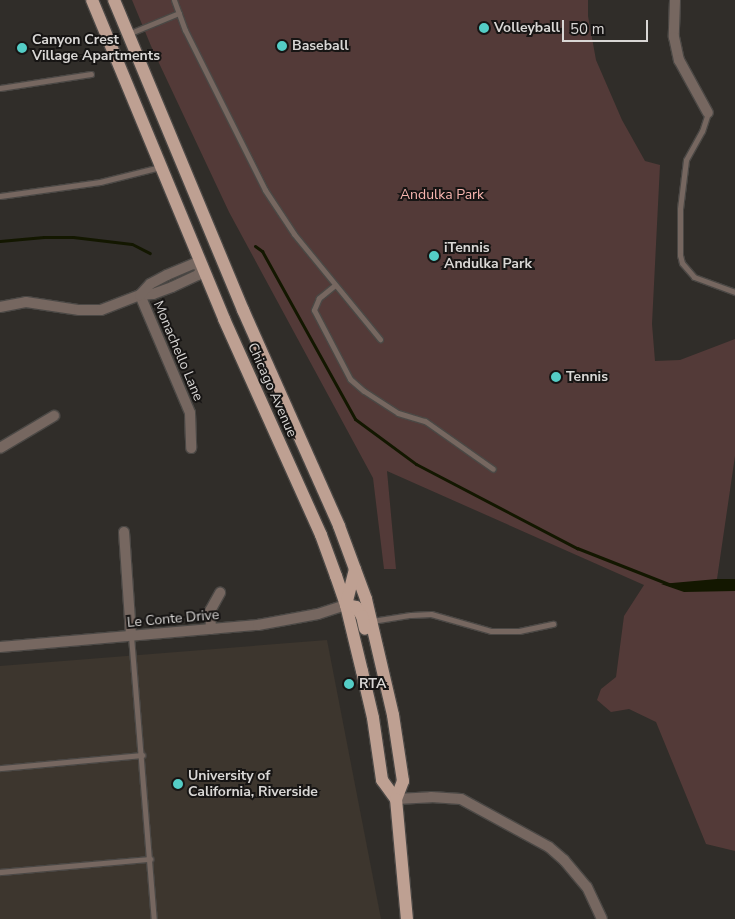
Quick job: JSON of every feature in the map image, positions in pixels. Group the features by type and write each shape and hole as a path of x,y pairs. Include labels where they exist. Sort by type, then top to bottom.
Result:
{"main road":[{"name":"Chicago Avenue","path":"92,0 160,167 321,535 346,605 373,718 382,780 396,799"},
{"name":"Chicago Avenue","path":"114,0 243,310 339,526 372,621 394,715 403,781 396,799 407,919"},
{"path":"355,568 346,605 356,607 362,616 378,678 387,685"}],"street":[{"path":"675,0 674,37 679,60 708,113"},
{"path":"0,307 26,302 79,310 101,310 140,295 150,284 166,275 193,264 203,266"},
{"name":"Monachello Lane","path":"140,295 190,413 191,448"},
{"path":"0,448 54,416"},
{"path":"124,532 131,636"},
{"path":"211,629 210,610 220,593"},
{"name":"Le Conte Drive","path":"0,647 211,629 288,620 346,605"},
{"path":"396,799 431,797 461,799 549,847 564,860 587,887 602,919"}],"lane":[{"path":"174,0 185,30 265,190 294,234 380,339"},
{"path":"128,34 179,13"},
{"path":"0,88 90,74"},
{"path":"708,113 702,131 686,160 680,208 680,255 682,264 694,277 735,292"},
{"path":"0,196 100,182 160,167"},
{"path":"335,285 319,298 314,310 350,379 364,391 398,413 425,421 493,469"},
{"path":"372,621 431,614 491,631 519,631 553,624"},
{"path":"131,636 154,919"},
{"path":"0,768 142,755"},
{"path":"0,872 150,859"}],"shaded area":[{"path":"735,579 735,591 684,592 661,584"},
{"name":"University of California, Riverside","path":"327,640 381,919 0,919 0,666"}],"green space":[{"name":"Andulka Park","path":"132,0 588,0 588,16 596,60 622,120 645,161 660,165 652,324 655,361 680,360 735,339 735,456 717,579 735,579 735,851 706,844 656,722 629,709 611,712 597,700 601,689 616,677 624,616 644,585 387,471 396,569 384,569 373,478 229,212 151,46"}],"waterway":[{"path":"0,241 44,237 73,237 132,244 150,253"},
{"path":"255,246 262,251 355,419 416,464 577,548 671,585"}],"place":[{"name":"Volleyball","path":"484,28"},
{"name":"Baseball","path":"282,46"},
{"name":"Canyon Crest Village Apartments","path":"22,48"},
{"name":"iTennis Andulka Park","path":"434,256"},
{"name":"Tennis","path":"556,377"},
{"name":"RTA","path":"349,684"},
{"name":"University of California, Riverside","path":"178,784"}]}
